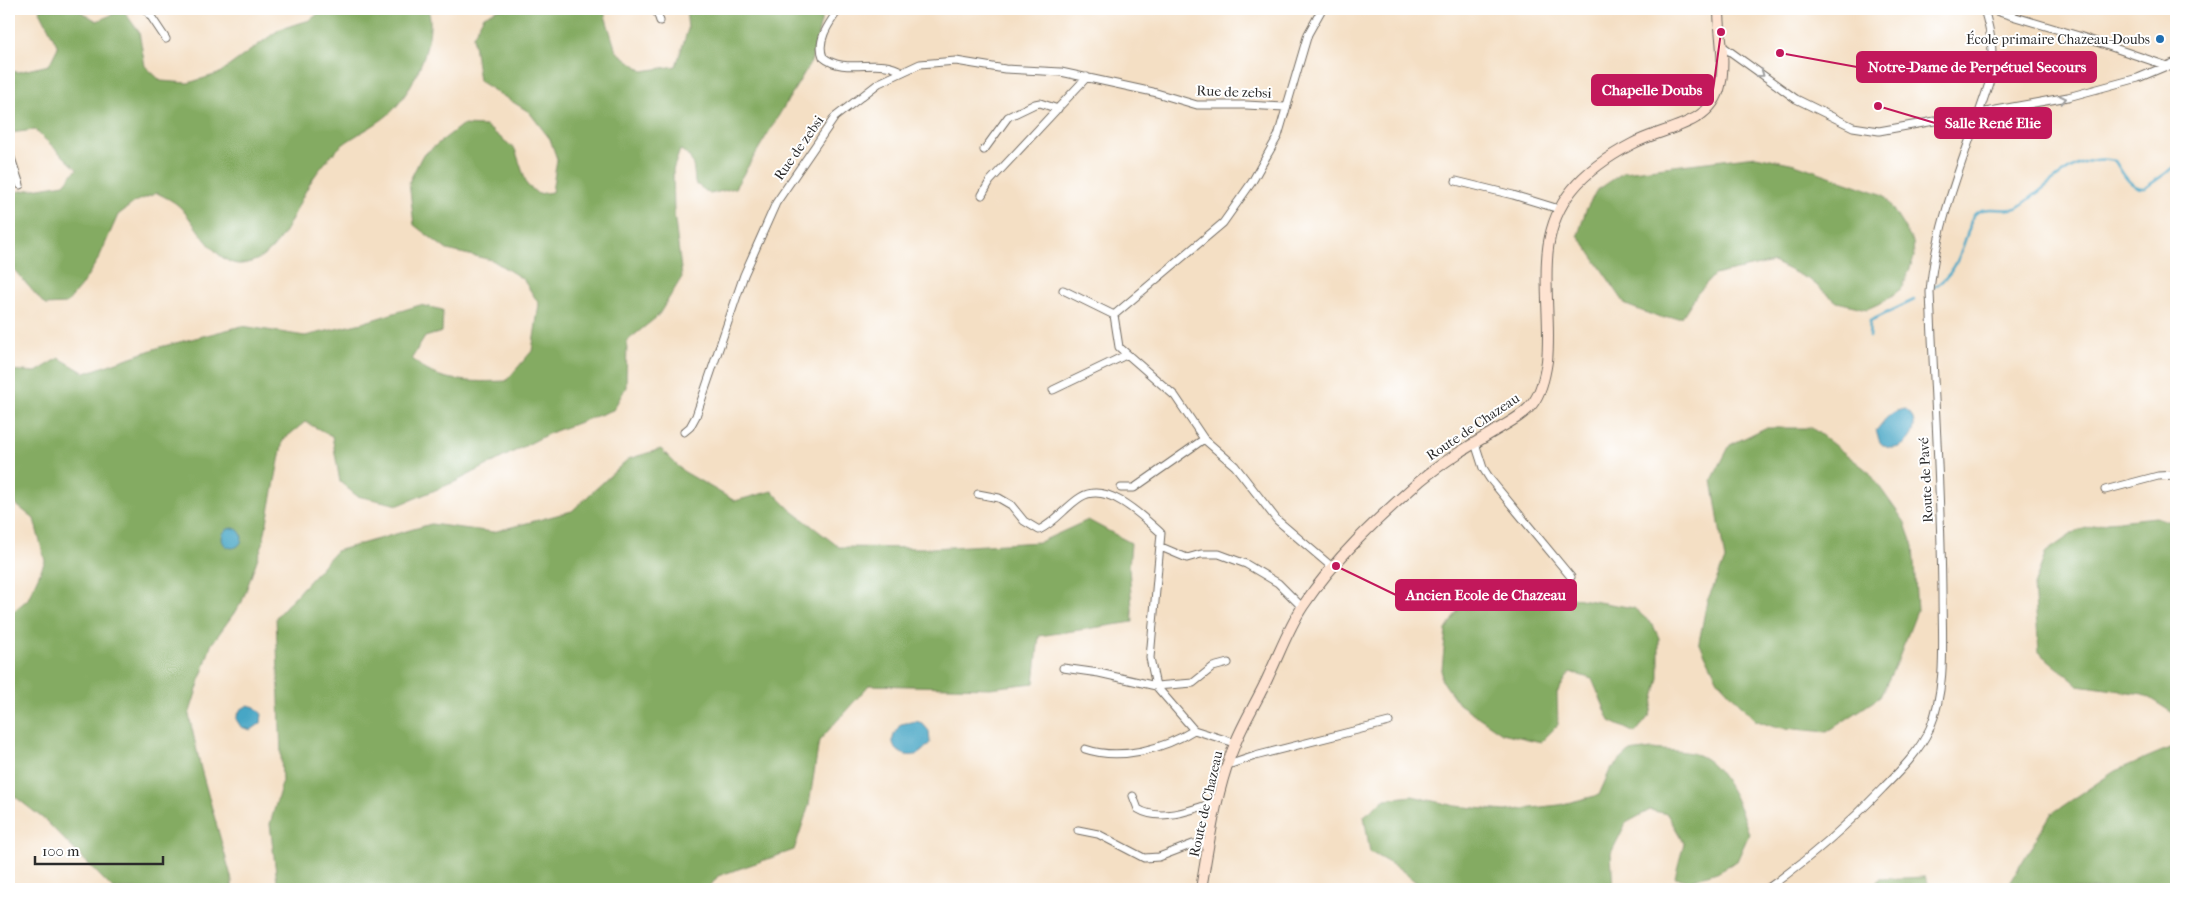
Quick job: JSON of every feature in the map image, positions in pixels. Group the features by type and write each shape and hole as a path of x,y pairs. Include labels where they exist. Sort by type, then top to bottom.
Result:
{"main road":[{"name":"Route de Chazeau","path":"1201,889 1218,801 1235,743 1257,702 1302,607 1332,567 1395,504 1436,468 1534,403 1542,386 1546,367 1548,336 1547,243 1554,219 1572,189 1604,160 1634,142 1693,120 1707,111 1716,98 1721,82 1719,9"}],"street":[{"path":"146,9 166,39"},
{"path":"656,9 660,21"},
{"path":"839,9 823,37 821,51 823,57 837,64 892,66 902,72"},
{"path":"1114,315 1223,223 1252,182 1278,136 1308,34 1322,9"},
{"name":"Route de Pavé","path":"1767,889 1822,847 1895,776 1916,752 1930,728 1935,712 1940,688 1942,552 1930,292 1932,263 1941,227 1990,80 1993,57 1992,38 1984,9"},
{"path":"1989,9 2079,36 2176,70"},
{"path":"1721,45 1796,99 1853,127 1879,131 1980,112 2050,102 2138,78 2176,62"},
{"name":"Rue de zebsi","path":"684,432 690,427 696,416 744,275 776,204 835,117 879,83 920,64 956,61 1004,69 1061,72 1153,92 1197,105 1246,104 1285,107"},
{"path":"982,195 990,181 1086,77"},
{"path":"984,150 1008,117 1035,104 1058,109"},
{"path":"9,152 20,185"},
{"path":"1456,181 1560,209"},
{"path":"1063,290 1114,315"},
{"path":"1114,315 1119,347 1175,396 1204,439 1235,466 1277,520 1332,567"},
{"path":"1053,390 1126,354"},
{"path":"1122,488 1134,488 1204,439"},
{"path":"1475,443 1490,479 1571,576"},
{"path":"2105,490 2158,476 2176,475"},
{"path":"978,494 999,498 1010,504 1024,521 1039,530 1049,526 1061,513 1083,495 1102,494 1124,502 1161,534 1150,658 1156,686 1194,730 1235,743"},
{"path":"1161,547 1187,558 1201,554 1219,554 1246,564 1278,583 1302,607"},
{"path":"1063,668 1156,686 1193,683 1213,667 1228,663"},
{"path":"1228,765 1255,756 1389,722"},
{"path":"1085,749 1098,753 1113,754 1131,751 1176,741 1194,730"},
{"path":"1133,796 1138,809 1156,815 1190,810 1218,801"},
{"path":"1078,830 1098,834 1144,858 1159,857 1193,844 1210,844"}],"green space":[{"path":"39,9 76,9 97,21 123,10 139,32 145,66 161,81 188,83 218,74 280,29 310,20 324,9 428,9 430,21 426,50 406,94 389,114 341,146 327,161 314,177 286,230 268,253 256,260 242,264 233,263 215,251 180,207 157,193 135,202 118,215 99,258 81,286 66,304 45,305 9,264 9,193 64,184 77,169 35,130 9,133 9,71 18,72 49,65 58,47"},
{"path":"499,9 603,9 616,51 643,71 676,66 688,29 686,9 824,9 811,62 735,188 710,194 695,183 691,159 680,150 673,170 674,213 682,277 658,316 627,341 626,387 613,410 550,433 457,481 399,505 357,496 340,482 332,436 305,422 283,440 263,543 242,602 211,645 189,715 201,769 232,880 232,889 113,889 45,820 9,792 9,615 28,599 45,561 34,519 9,499 9,370 36,372 59,358 85,373 160,347 242,326 305,336 362,323 420,305 443,310 442,332 425,337 412,358 421,366 432,373 456,380 506,381 532,351 539,304 523,279 492,260 447,250 414,225 409,182 422,156 462,125 486,126 515,149 527,185 538,194 552,192 557,159 550,139 529,112 479,81 473,36 484,16"},
{"path":"1756,156 1795,164 1884,195 1913,242 1914,257 1903,287 1885,301 1867,309 1837,302 1810,280 1773,262 1714,275 1697,294 1682,317 1660,318 1626,305 1578,235 1586,210 1596,191 1624,172"},
{"path":"1765,428 1812,428 1869,472 1904,521 1913,546 1917,611 1898,660 1880,697 1827,732 1774,727 1755,720 1718,680 1699,642 1707,601 1725,560 1712,480 1730,445"},
{"path":"661,449 683,471 735,501 772,491 791,510 839,547 932,548 1040,542 1088,520 1131,543 1129,567 1133,622 1039,636 1034,683 990,688 869,685 819,741 809,805 794,850 718,876 708,889 278,889 270,824 282,783 276,617 336,551 431,524 493,532 572,511 628,459"},
{"path":"2156,517 2176,524 2176,715 2143,694 2078,685 2039,652 2034,585 2046,552 2076,531 2108,522"},
{"path":"1485,583 1634,608 1653,625 1659,638 1659,678 1650,715 1635,733 1610,721 1592,679 1570,672 1557,693 1558,725 1541,742 1502,733 1459,704 1441,679 1446,630 1465,598"},
{"path":"2176,717 2176,889 2006,889 2051,814 2115,771 2172,747"},
{"path":"1652,749 1693,753 1707,760 1716,768 1736,801 1749,834 1737,861 1717,872 1688,881 1675,877 1684,843 1667,814 1650,810 1626,823 1611,853 1613,889 1424,889 1400,869 1370,852 1364,816 1385,799 1412,796 1456,806 1505,811 1559,805 1599,795 1610,770 1629,752"},
{"path":"1925,877 1931,889 1872,889 1879,879"}],"water":[{"path":"1906,409 1912,417 1914,424 1913,432 1909,439 1897,448 1883,445 1876,431 1892,413"},
{"path":"232,528 239,531 242,538 239,545 232,548 225,545 222,538 225,531"},
{"path":"248,705 255,707 262,714 261,723 251,730 241,727 236,719 240,710"},
{"path":"916,721 922,723 929,731 930,743 918,754 905,755 895,747 893,743 894,736 901,724"}],"waterway":[{"path":"1934,287 1953,269 1972,218 1978,211 1989,209 2007,210 2018,207 2063,173 2087,161 2101,159 2115,161 2131,183 2140,188 2145,188 2176,166"},
{"path":"1869,337 1870,321 1914,300"}],"place":[{"name":"Chapelle Doubs","path":"1721,32"},
{"name":"École primaire Chazeau-Doubs","path":"2160,39"},
{"name":"Notre-Dame de Perpétuel Secours","path":"1780,53"},
{"name":"Salle René Elie","path":"1878,106"},
{"name":"Ancien Ecole de Chazeau","path":"1336,566"}]}
